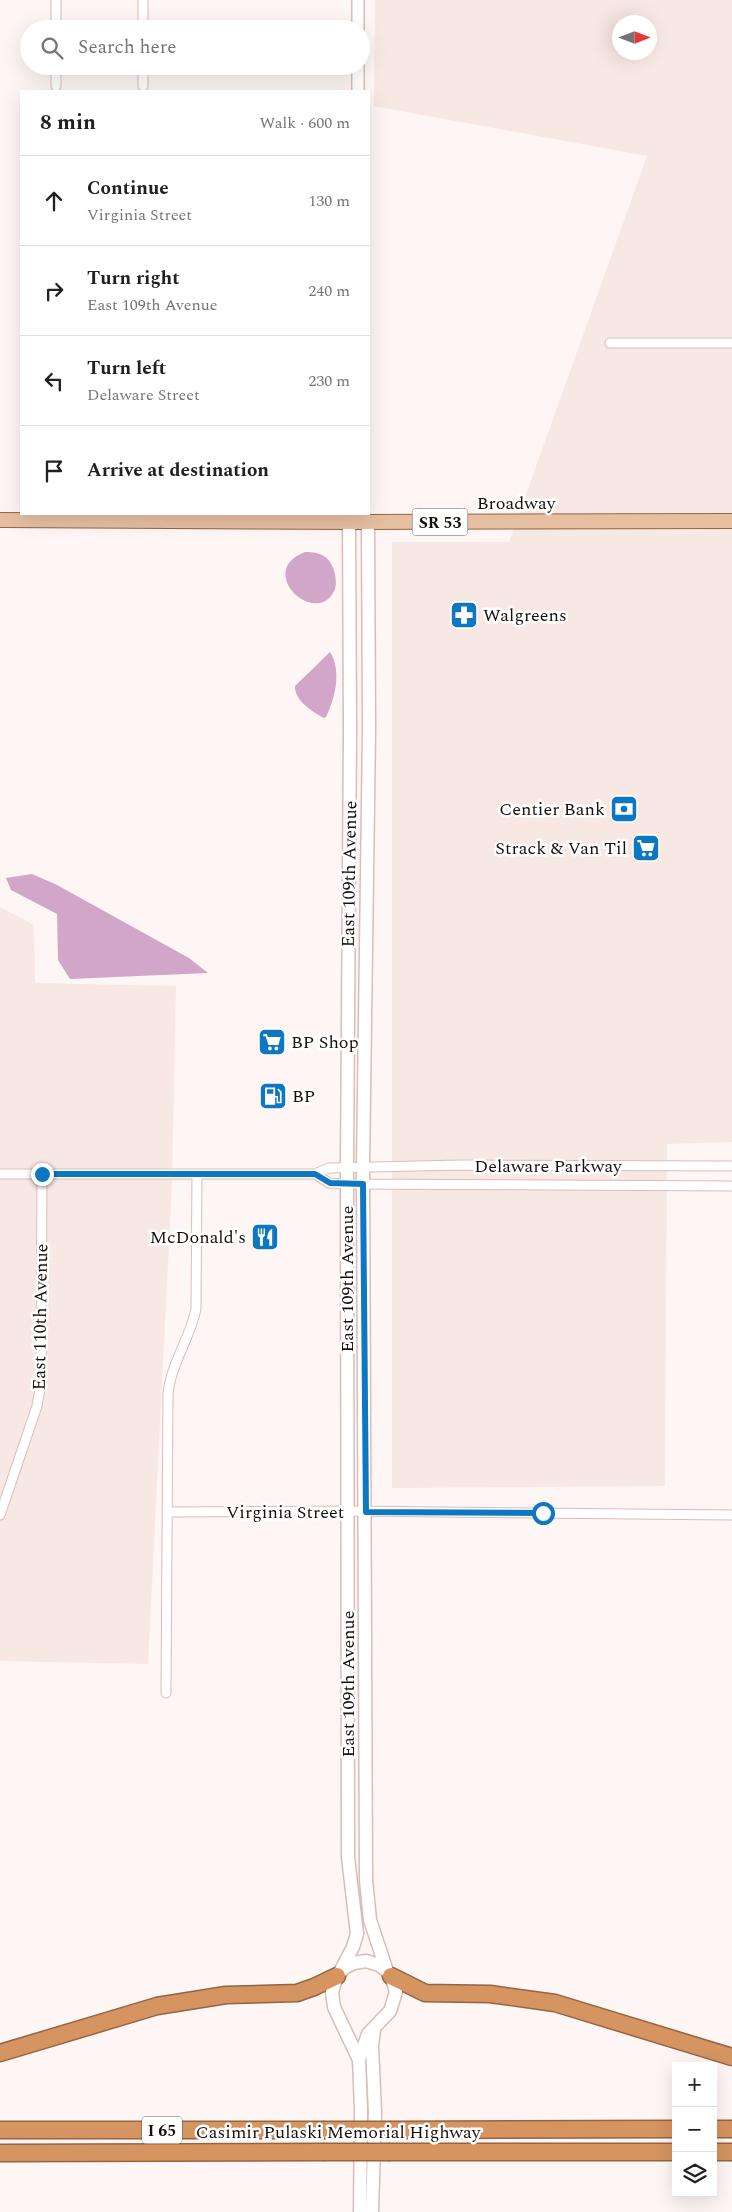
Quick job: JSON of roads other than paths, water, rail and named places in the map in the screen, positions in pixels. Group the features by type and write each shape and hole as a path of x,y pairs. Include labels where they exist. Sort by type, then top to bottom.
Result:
{"highway":[{"path":"0,2052 165,2004 226,1995 290,1994 309,1989 338,1974"},
{"path":"389,1974 425,1993 490,1994 555,2003 732,2058"},
{"name":"Casimir Pulaski Memorial Highway","path":"0,2130 672,2129"},
{"path":"717,2129 732,2129"},
{"name":"Casimir Pulaski Memorial Highway","path":"0,2153 672,2152"},
{"path":"717,2152 732,2152"}],"main road":[{"name":"Broadway","path":"0,520 349,518 732,520"},
{"name":"East 109th Avenue","path":"349,518 350,730 347,1167 348,1857 357,1931 353,1947 333,1986 333,2001 360,2060"},
{"name":"East 109th Avenue","path":"360,2212 362,2109 360,2060 366,2036 390,2011 394,2002 395,1988 372,1927 366,1891 366,1512 363,1167 369,730 368,518"},
{"path":"338,1974 354,1963 366,1961 379,1965 389,1974"},
{"name":"East 109th Avenue","path":"372,2212 375,2112 372,2046 374,2030 380,2021"}],"street":[{"path":"56,0 56,20"},
{"path":"143,0 143,20"},
{"path":"358,0 358,20"},
{"path":"56,75 56,86"},
{"path":"143,75 143,86"},
{"path":"358,75 358,90"},
{"path":"610,343 732,343"},
{"name":"Delaware Parkway","path":"315,1174 329,1168 347,1167 732,1166"},
{"path":"0,1174 315,1174"},
{"name":"East 110th Avenue","path":"0,1515 37,1406 41,1383 42,1174"},
{"path":"166,1693 168,1394 171,1376 191,1329 196,1309 197,1174"},
{"name":"Delaware Parkway","path":"315,1174 330,1183 347,1184 732,1186"},
{"name":"Virginia Street","path":"168,1512 347,1511 732,1515"}],"place":[{"name":"Walgreens","path":"464,615"},
{"name":"Centier Bank","path":"624,809"},
{"name":"Strack & Van Til","path":"646,848"},
{"name":"BP Shop","path":"272,1042"},
{"name":"BP","path":"273,1096"},
{"name":"McDonald's","path":"265,1237"}]}
